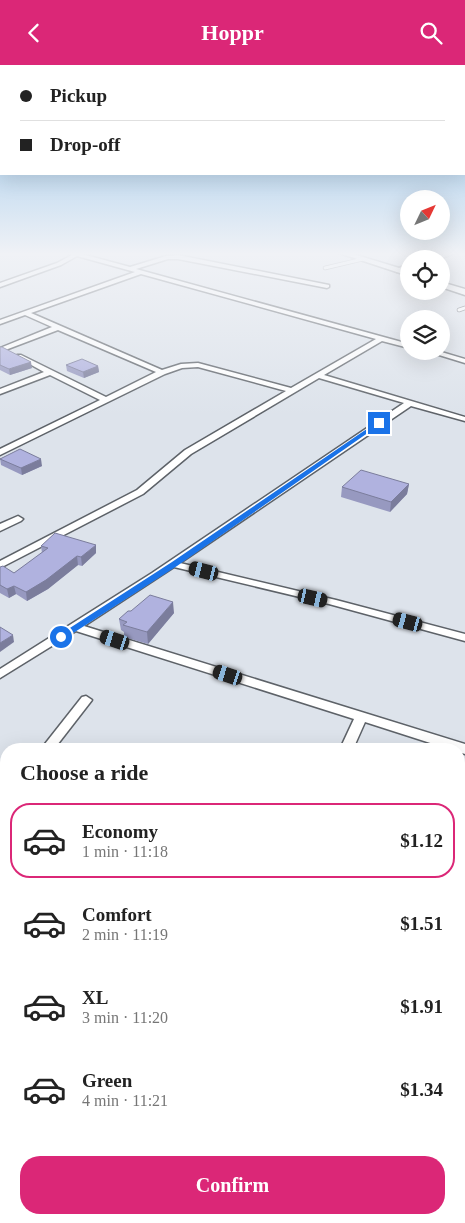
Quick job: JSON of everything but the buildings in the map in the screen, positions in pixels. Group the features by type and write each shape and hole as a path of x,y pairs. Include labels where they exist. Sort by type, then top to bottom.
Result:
{"street":[{"path":"0,322 42,307"},
{"path":"269,307 400,343"},
{"path":"25,313 56,328 162,372"},
{"path":"2,349 56,328"},
{"path":"0,565 140,492 188,452 382,338"},
{"path":"2,349 106,400"},
{"path":"450,357 465,361"},
{"path":"0,452 162,372 181,365 198,365 294,391"},
{"path":"0,391 50,371"},
{"path":"319,376 465,419"},
{"path":"0,674 77,628 174,564 410,403"},
{"path":"0,528 18,519"},
{"path":"174,564 332,602 465,638"},
{"path":"77,628 446,743"},
{"path":"52,743 86,700"},
{"path":"349,743 361,717"}],"lane":[{"path":"460,310 465,308"}],"route":[{"path":"61,637 174,564 379,423"}]}
